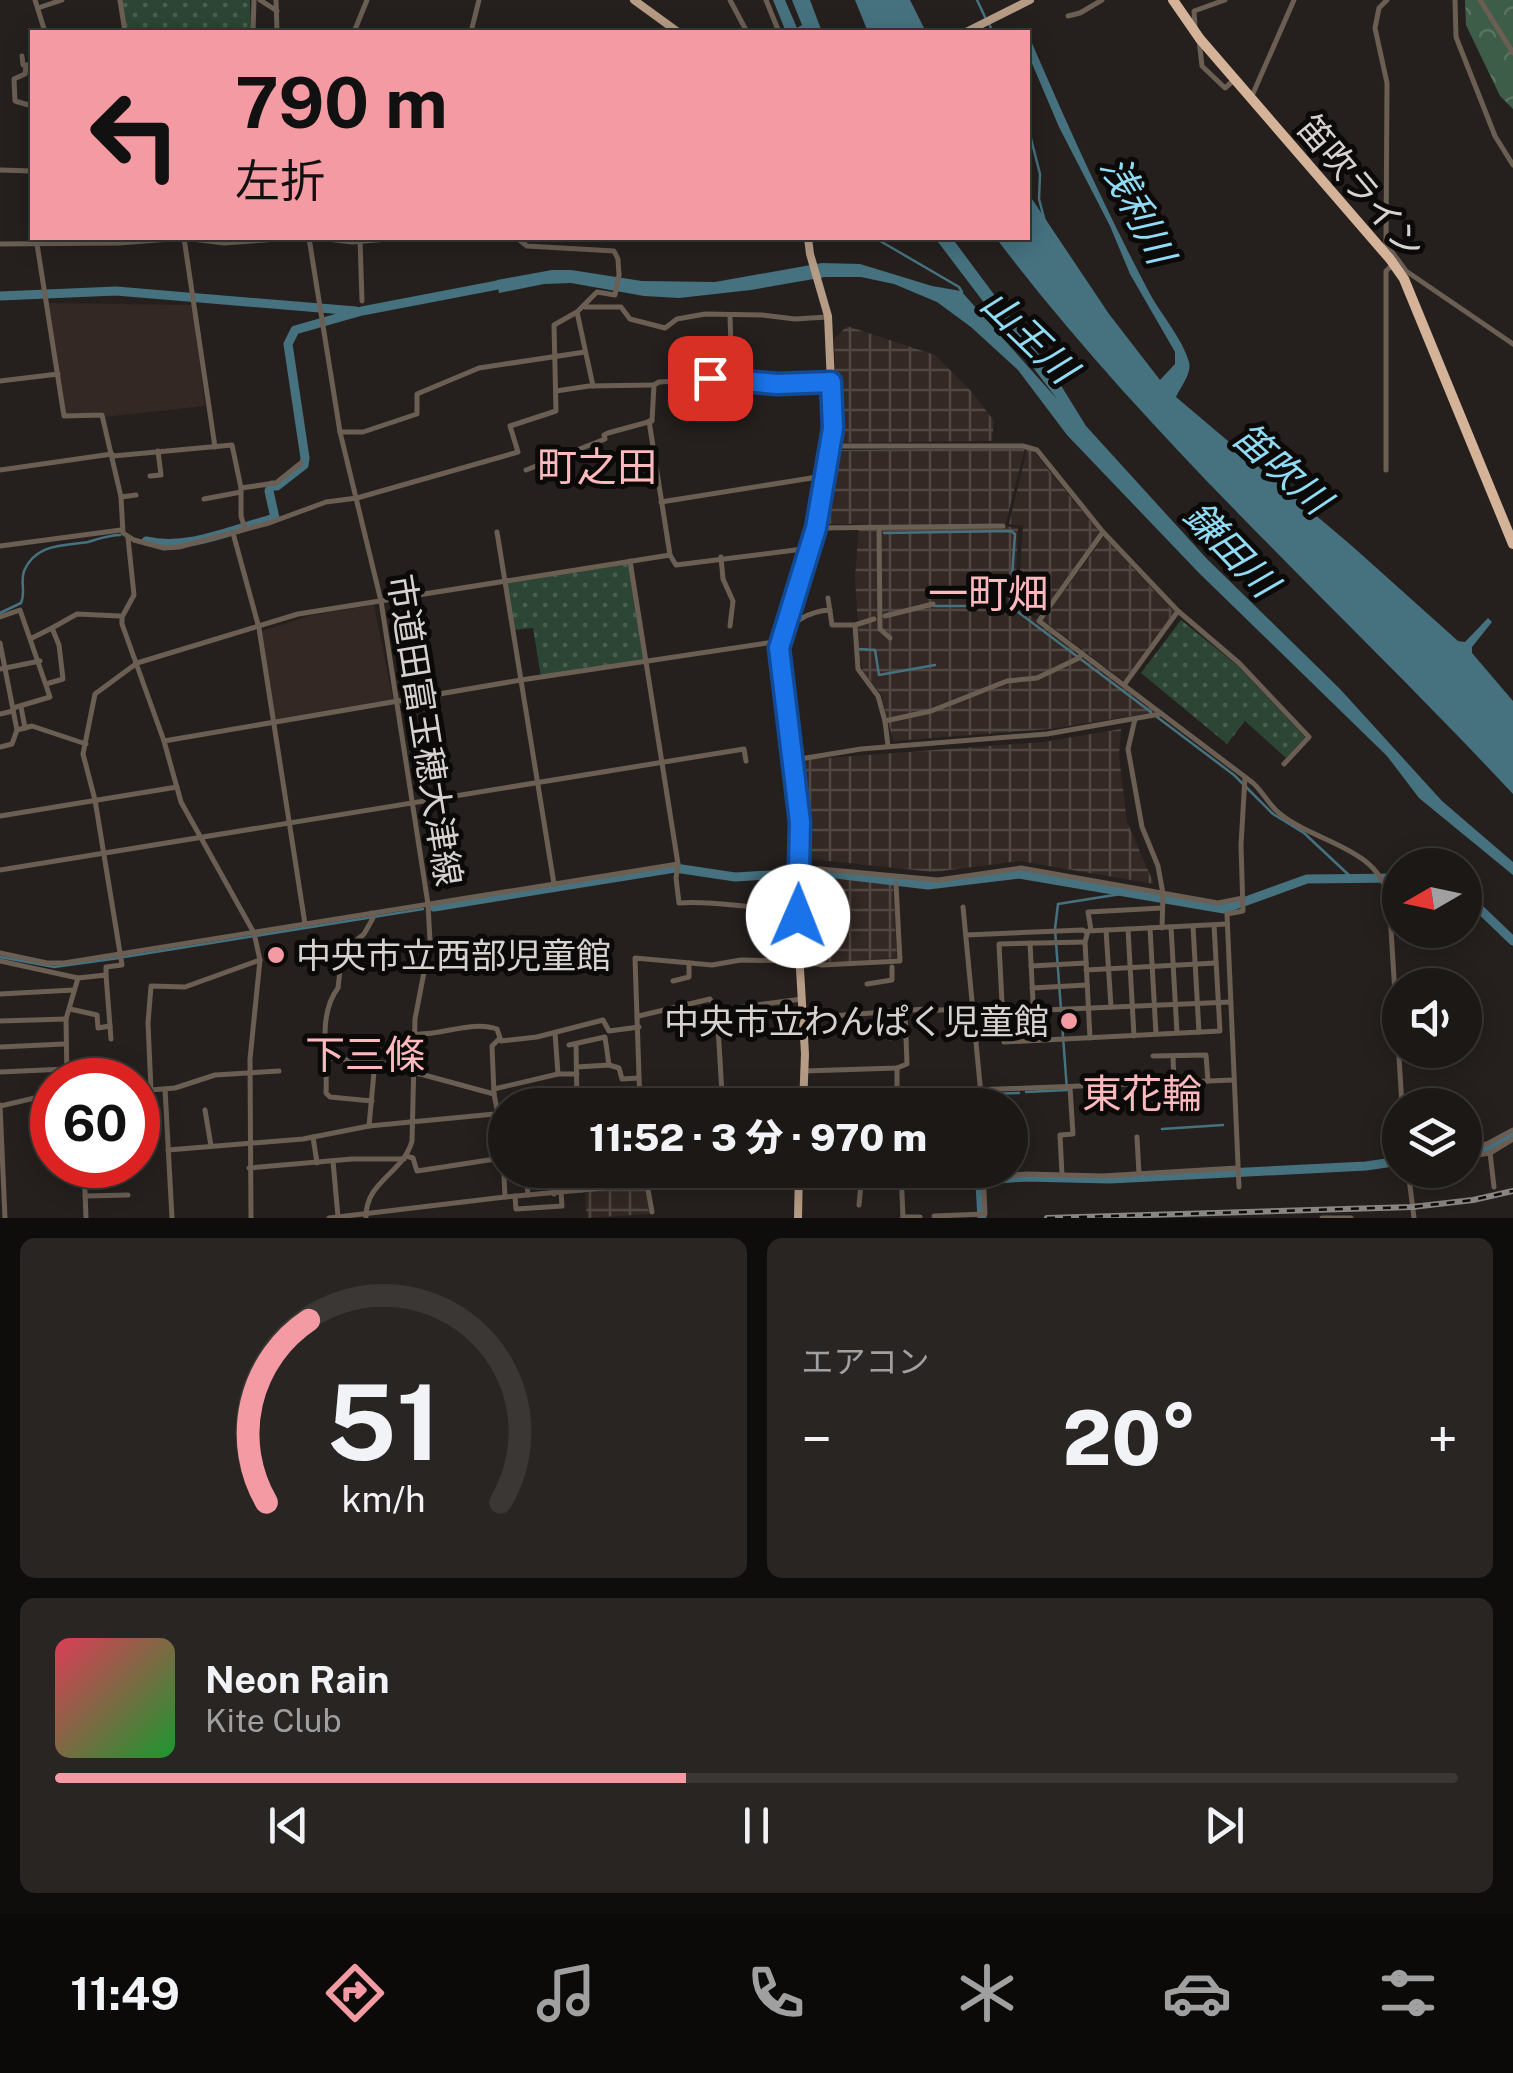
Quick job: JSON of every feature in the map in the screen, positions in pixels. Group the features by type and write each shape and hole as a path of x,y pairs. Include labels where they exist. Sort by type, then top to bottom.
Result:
{"highway":[{"name":"笛吹ライン","path":"1173,0 1235,80 1396,262 1513,544"}],"main road":[{"path":"634,0 675,30"},
{"path":"970,30 1030,0"},
{"path":"804,1088 798,908 800,822 780,640 816,528 833,428 828,316 808,240"},
{"path":"798,1218 799,1188"}],"street":[{"path":"35,0 45,30"},
{"path":"38,8 62,0"},
{"path":"120,0 125,30"},
{"path":"253,30 257,0 277,11"},
{"path":"276,0 277,30"},
{"path":"354,30 367,0"},
{"path":"472,30 479,0"},
{"path":"730,0 746,30"},
{"path":"766,0 777,30"},
{"path":"1068,16 1080,14 1102,0"},
{"path":"1196,34 1194,11 1225,0"},
{"path":"1251,98 1294,0"},
{"path":"1388,0 1380,8 1375,28 1386,83 1386,244 1406,271 1513,344"},
{"path":"1455,0 1456,37 1495,136 1513,165"},
{"path":"1480,0 1513,54"},
{"path":"22,56 23,66 30,65"},
{"path":"30,65 25,74 14,79 13,88 15,102 30,106"},
{"path":"0,90 13,88"},
{"path":"0,170 30,172"},
{"path":"0,244 135,240"},
{"path":"184,240 215,447"},
{"path":"200,240 265,240"},
{"name":"市道田富玉穂大津線","path":"309,240 340,432 381,600 428,904 430,941 414,1034 412,1124 405,1157"},
{"path":"360,240 362,300"},
{"path":"128,538 171,548 269,524 326,502 356,498 518,452 510,426 556,411 554,326 599,292 615,295 618,275 614,251 527,246 520,240"},
{"path":"37,244 64,416 102,415 113,455 134,595 122,616 181,802 254,935 260,960 253,1010 251,1218"},
{"path":"1386,470 1386,271 1396,262"},
{"path":"580,310 621,307 630,320 665,328 677,320 705,314 795,319 828,316"},
{"path":"580,310 593,386"},
{"path":"730,314 732,378"},
{"path":"340,432 364,432 417,414 417,394 468,372 585,352"},
{"path":"0,382 58,374"},
{"path":"556,390 654,385 688,378 777,384 831,382"},
{"path":"526,470 605,439 608,433 649,422 654,416 654,385"},
{"path":"649,422 670,555 676,564 811,548"},
{"path":"0,470 232,445 245,528"},
{"path":"829,446 1023,446 1036,450 1103,532 1178,611 1239,663 1309,737 1284,764"},
{"path":"150,476 161,475 158,451"},
{"path":"204,500 276,483 301,463"},
{"path":"661,502 824,476"},
{"path":"121,497 136,495"},
{"path":"816,528 1002,526"},
{"path":"879,528 880,629 890,638"},
{"path":"0,546 122,530"},
{"path":"233,532 259,628 305,924"},
{"path":"497,532 554,884"},
{"path":"1103,532 1039,621 1245,777 1280,814 1363,859 1379,873 1389,898 1401,1088"},
{"path":"111,1039 106,968 122,966 121,954 84,754 96,694 138,663 298,614 670,555"},
{"path":"722,557 723,580 733,601 730,626"},
{"path":"630,561 678,867 679,904 710,902 762,910 798,908"},
{"path":"828,598 832,626 874,619"},
{"path":"885,616 933,604"},
{"path":"0,616 20,610 50,697 0,714"},
{"path":"164,741 780,640 785,631 813,610 830,610"},
{"path":"1124,685 1178,611"},
{"path":"32,638 77,614 122,616"},
{"path":"855,625 858,668 878,696 888,746"},
{"path":"46,684 63,679 59,645 52,628"},
{"path":"0,642 3,668 25,728"},
{"path":"885,721 930,711 1007,681 1037,678 1082,653"},
{"path":"3,668 40,661"},
{"path":"0,748 12,744 16,708"},
{"path":"791,762 839,751 1047,734 1162,714"},
{"path":"1135,718 1128,749 1142,827 1158,866 1162,928"},
{"path":"16,730 32,726 86,744"},
{"path":"0,870 744,749 746,761"},
{"path":"1238,1187 1227,914 1243,911 1245,777"},
{"path":"0,816 177,787"},
{"path":"0,953 53,963 678,867"},
{"path":"799,871 871,871 933,880 1021,868 1163,899 1243,901"},
{"path":"640,1088 635,958 689,964 900,961 896,884"},
{"path":"1090,1038 1084,942 1088,912 1163,899"},
{"path":"963,906 982,1088"},
{"path":"372,915 364,934 342,952 338,988 330,995 326,1012 326,1093 330,1097 372,1101"},
{"path":"966,935 1227,924"},
{"path":"1084,942 999,944 1004,1042 1220,1031 1214,925"},
{"path":"1193,926 1199,1032"},
{"path":"1171,927 1177,1034"},
{"path":"1150,928 1156,1034"},
{"path":"1106,930 1110,1007"},
{"path":"1128,930 1134,1036"},
{"path":"1030,943 1035,1040"},
{"path":"150,1058 151,986 185,986 260,960"},
{"path":"0,962 78,978 106,975"},
{"path":"1031,966 1108,969 1216,962"},
{"path":"674,981 688,977 689,964"},
{"path":"867,984 892,980 892,967"},
{"path":"65,1058 66,1019 78,978"},
{"path":"1032,988 1087,986"},
{"path":"0,994 74,990"},
{"path":"639,1016 710,998 717,1010 722,1088"},
{"path":"717,1010 802,998"},
{"path":"804,1018 905,1010 1003,1012 1231,1002"},
{"path":"68,1009 96,1015 98,1028 110,1026"},
{"path":"804,1071 897,1068 907,1064 905,1010"},
{"path":"889,1011 891,1038"},
{"path":"0,1021 66,1019"},
{"path":"414,1034 487,1026 497,1029 501,1041 603,1020 609,1031 639,1026"},
{"path":"555,1032 558,1074"},
{"path":"577,1088 573,1045 605,1037 609,1066"},
{"path":"494,1088 492,1046 500,1038"},
{"path":"0,1047 64,1044"},
{"path":"1152,1056 1206,1055 1208,1082"},
{"path":"1172,1056 1174,1083"},
{"path":"328,1058 375,1061 488,1090"},
{"path":"369,1126 375,1061"},
{"path":"508,1088 558,1074 609,1066 619,1068 622,1078 640,1078"},
{"path":"897,1068 897,1088"},
{"path":"0,1072 30,1071"},
{"path":"160,1089 215,1076 279,1071"},
{"path":"1028,1090 1234,1080"},
{"path":"1062,1175 1060,1135 1073,1134 1069,1088"},
{"path":"165,1089 172,1218"},
{"path":"3,1215 0,1106 30,1099"},
{"path":"205,1110 210,1146"},
{"path":"168,1150 488,1116"},
{"path":"1482,1145 1513,1130"},
{"path":"313,1137 317,1163"},
{"path":"1137,1138 1140,1174"},
{"path":"1482,1155 1513,1139"},
{"path":"1490,1154 1494,1187"},
{"path":"249,1168 405,1157 413,1158 417,1171 488,1160"},
{"path":"366,1216 372,1190 405,1157"},
{"path":"333,1161 338,1217"},
{"path":"1028,1175 1238,1171"},
{"path":"85,1188 86,1218"},
{"path":"504,1188 505,1197"},
{"path":"527,1188 528,1195"},
{"path":"515,1196 516,1209 562,1206 557,1188"},
{"path":"329,1218 603,1188"},
{"path":"649,1188 652,1212"},
{"path":"859,1206 861,1188"},
{"path":"901,1188 903,1218 920,1217"},
{"path":"934,1216 982,1214 983,1188"},
{"path":"1410,1188 1414,1218"},
{"path":"85,1196 128,1195"},
{"path":"1322,1218 1351,1218"}],"shaded area":[{"path":"47,303 193,305 205,406 105,417 103,412 66,416"},
{"path":"847,326 935,355 994,421 992,441 834,443 834,339"},
{"path":"1025,448 1005,526 1018,528 1015,604 1156,712 1050,729 893,741 881,694 863,672 860,658 855,578 859,524 821,524 833,450"},
{"path":"1027,449 1034,452 1100,533 1038,617 1018,600 1023,526 1009,524"},
{"path":"1104,537 1174,612 1124,681 1043,620"},
{"path":"374,605 393,699 275,719 262,631 308,616"},
{"path":"1121,729 1119,756 1127,822 1154,884 1020,861 934,872 809,859 795,763 800,760 1043,742"},
{"path":"802,876 893,884 897,958 823,963 804,959"},
{"path":"646,1188 649,1214 587,1218 585,1192"}],"green space":[{"path":"122,0 250,0 251,30 127,30"},
{"path":"1465,0 1513,0 1513,109 1500,96 1466,25"},
{"path":"630,561 646,662 541,677 533,628 513,630 505,581"},
{"path":"1181,620 1237,665 1305,737 1286,758 1245,721 1227,744 1141,673"}],"water":[{"path":"773,0 785,0 797,28 802,25 792,0 810,0 821,30 785,30"},
{"path":"855,0 910,0 925,30 867,30"},
{"path":"1030,39 1117,230 1186,353 1189,371 1176,397 1458,641 1465,642 1488,618 1492,622 1472,647 1472,653 1513,701 1513,794 1181,454 1055,312 998,240 1030,240 1030,196 1109,314 1160,380 1175,364 1175,352 1130,274 1030,59"},
{"path":"937,240 953,240 1057,379 1086,426 1207,559 1340,689 1442,801 1513,862 1513,875 1419,798 1387,756 1199,573 1067,435 1018,370 937,302 894,284 861,277 825,277 679,298 571,283 499,293 497,280 571,270 642,281 715,282 822,263 860,264 961,291 1057,399"}],"waterway":[{"path":"977,0 985,17"},
{"path":"989,24 992,30"},
{"path":"1030,135 1040,174 1039,199 1045,222"},
{"path":"878,240 962,292"},
{"name":"山王川","path":"146,541 194,541 275,518 269,491 272,485 277,486 304,465 305,458 288,344 295,330 362,311 508,283"},
{"path":"0,296 116,291 356,311"},
{"path":"884,533 1011,531 1015,534 1010,605"},
{"name":"山王川","path":"0,613 21,603 24,571 36,555 52,547 120,535"},
{"path":"934,606 1010,606 1151,712"},
{"path":"858,649 875,650 879,675 935,665"},
{"path":"1157,717 1234,775 1273,814 1304,833 1352,878"},
{"path":"434,907 675,868 735,877 819,872 928,885 1019,874 1224,909 1307,879 1382,878"},
{"path":"1028,1092 1067,1090 1055,929 1058,904 1127,893"},
{"path":"124,957 423,909"},
{"path":"1482,911 1513,941"},
{"path":"0,957 54,967 119,958"},
{"path":"1162,1129 1223,1125"},
{"path":"1482,1149 1513,1133"},
{"path":"1028,1177 1110,1179 1382,1164"},
{"path":"980,1188 982,1218"}],"railway":[{"path":"1047,1218 1412,1207 1513,1191"}],"place":[{"name":"中央市立西部児童館","path":"276,955"},
{"name":"中央市立わんぱく児童館","path":"1069,1021"}],"district":[{"name":"町之田","path":"597,466"},
{"name":"一町畑","path":"988,593"},
{"name":"下三條","path":"365,1054"},
{"name":"東花輪","path":"1142,1093"}],"route":[{"path":"710,378 777,384 831,382 833,428 816,528 779,648 800,822 798,916"}],"water label":[{"name":"浅利川","path":"1138,210"},
{"name":"笛吹川","path":"1282,468"},
{"name":"鎌田川","path":"1231,549"}]}
